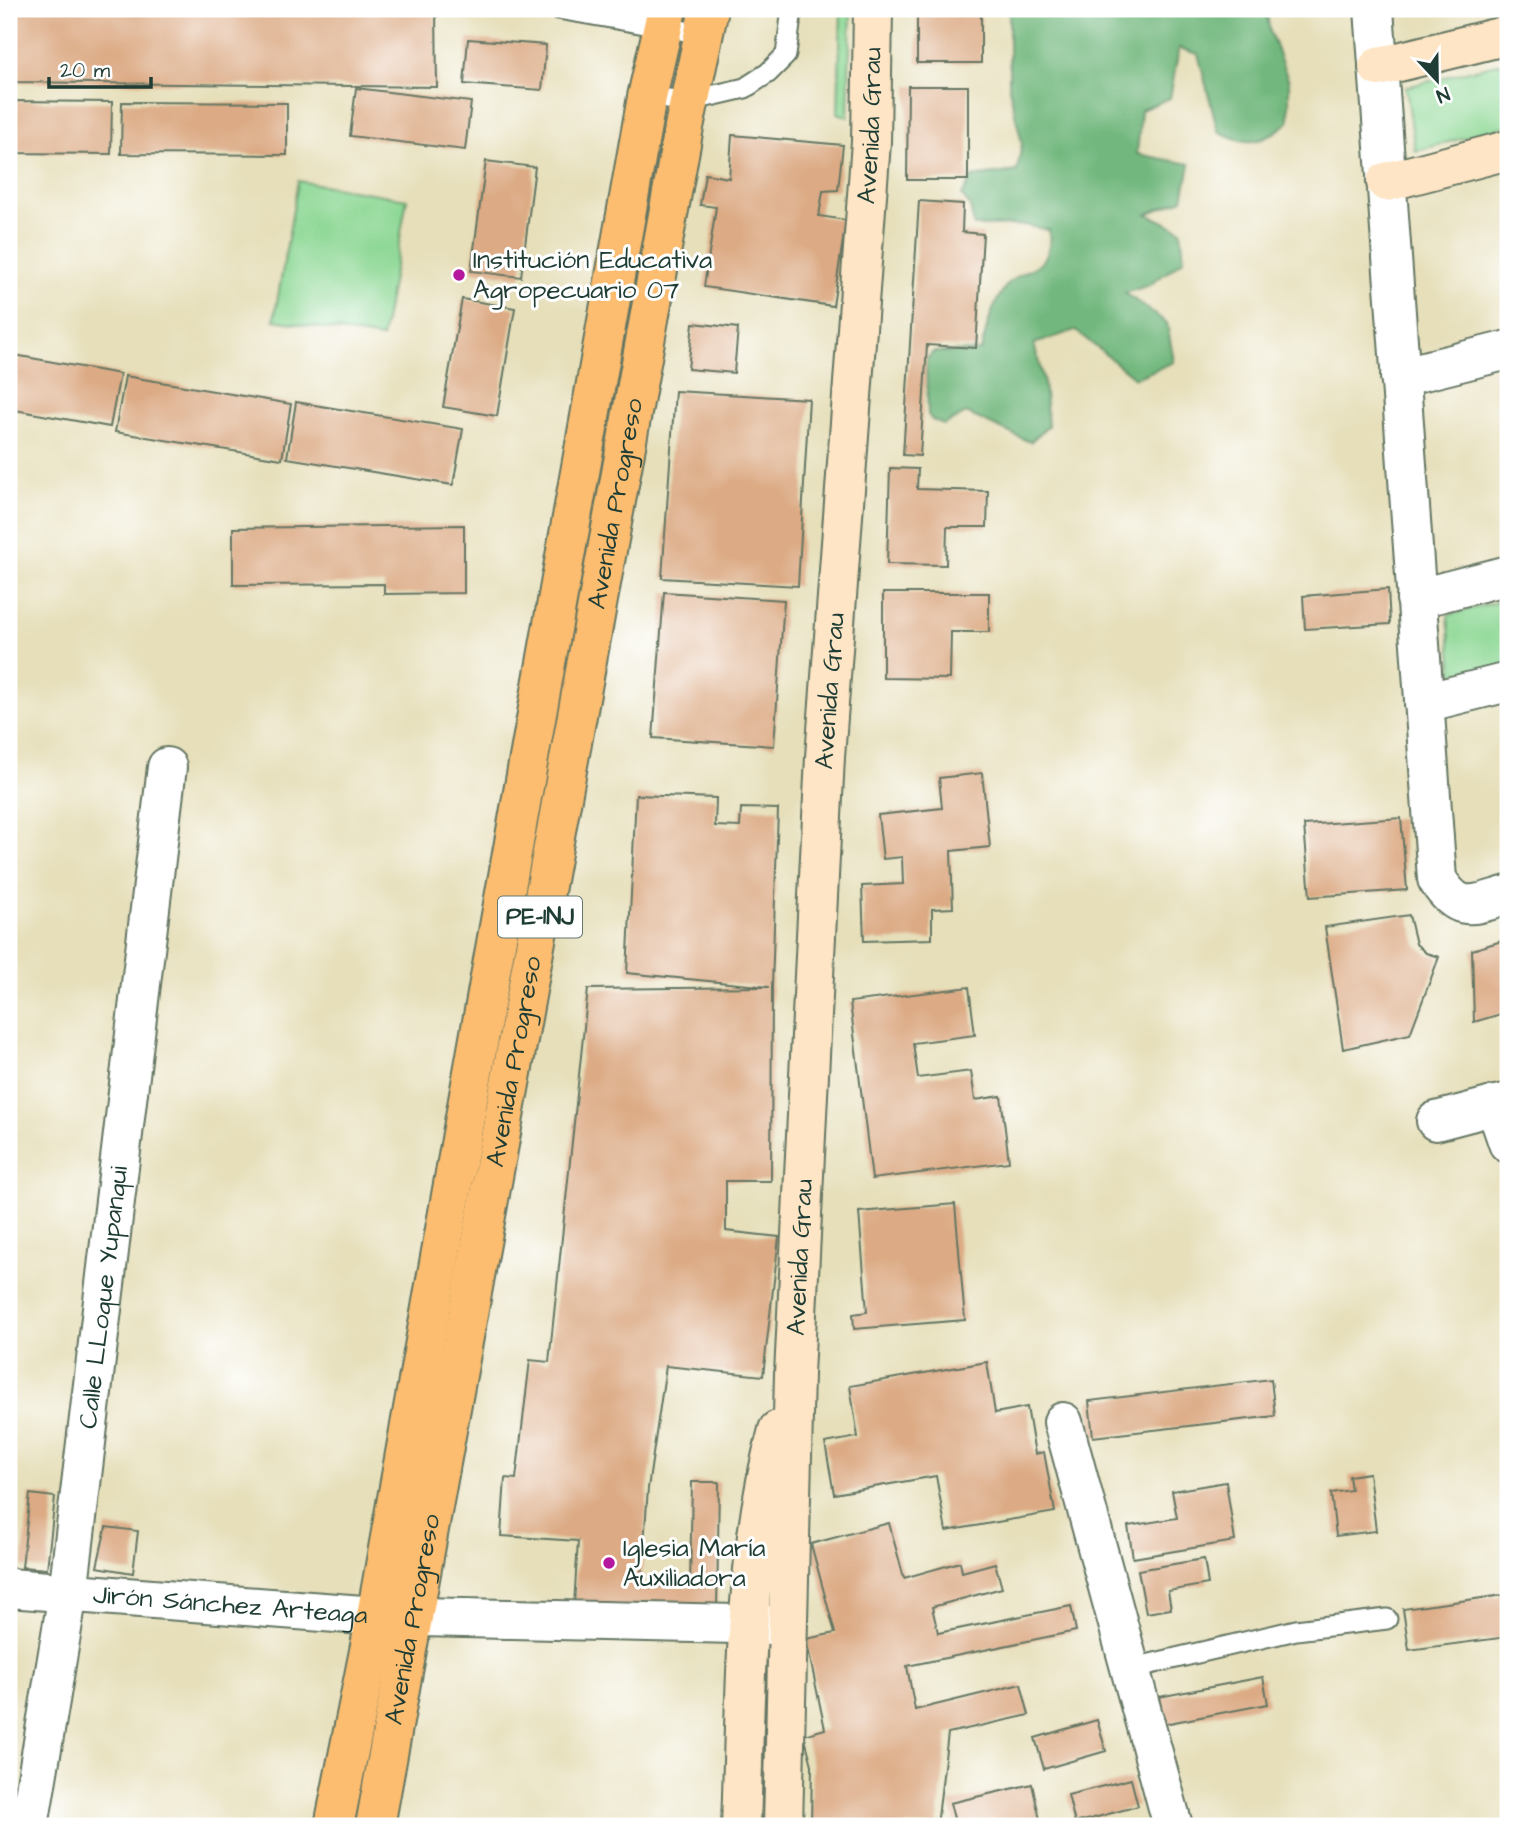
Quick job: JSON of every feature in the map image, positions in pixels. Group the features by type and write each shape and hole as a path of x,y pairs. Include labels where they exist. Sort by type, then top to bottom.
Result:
{"main road":[{"name":"Avenida Progreso","path":"376,1826 394,1617 647,97 665,19"},
{"name":"Avenida Progreso","path":"334,1826 394,1617 706,22"}],"street":[{"name":"Avenida Grau","path":"783,1826 794,1374 825,757 871,142 873,9"},
{"path":"1374,9 1437,879 1449,898 1469,906 1508,895"},
{"path":"1378,67 1508,35"},
{"path":"1386,182 1508,150"},
{"path":"1400,377 1508,350"},
{"path":"1416,599 1508,575"},
{"path":"1424,703 1508,682"},
{"name":"Calle LLoque Yupanqui","path":"29,1826 68,1593 167,767"},
{"path":"1436,1121 1502,1104 1508,1143"},
{"name":"Avenida Grau","path":"741,1826 749,1626 764,1489 794,1374"},
{"path":"1063,1422 1173,1826"},
{"name":"Jirón Sánchez Arteaga","path":"9,1588 394,1617 789,1625"}],"lane":[{"path":"558,9 706,22"},
{"path":"647,97 689,101 745,88 768,73 786,55 792,9"},
{"path":"1129,1669 1296,1630 1387,1619"}],"green space":[{"path":"841,9 851,9 848,117 838,113"},
{"path":"1009,9 1266,9 1270,32 1289,82 1289,122 1263,139 1239,140 1218,131 1198,54 1179,48 1170,98 1141,110 1137,154 1190,164 1183,199 1147,214 1181,230 1184,260 1149,285 1125,293 1167,323 1174,362 1135,378 1075,330 1034,344 1044,383 1048,426 1030,442 966,413 944,425 932,420 928,415 926,360 933,352 981,351 999,296 1011,281 1042,262 1049,245 1049,230 1024,225 974,226 970,206 962,196 972,177 1017,171 1022,143 1009,88"},
{"path":"1508,61 1508,126 1415,151 1406,87"},
{"path":"298,181 407,199 382,338 274,320"},
{"path":"1508,599 1508,665 1460,678 1453,675 1448,615"}],"building":[{"path":"9,9 436,9 437,87 9,82"},
{"path":"917,9 981,9 981,63 917,63"},
{"path":"468,39 546,45 542,90 464,84"},
{"path":"908,86 968,86 968,180 907,180"},
{"path":"356,88 471,102 465,150 350,136"},
{"path":"9,101 112,102 111,154 9,153"},
{"path":"122,102 287,103 287,155 121,154"},
{"path":"732,135 843,145 838,190 823,191 819,216 846,220 833,306 704,287 716,207 700,205 705,174 729,178"},
{"path":"486,161 535,167 521,277 471,271"},
{"path":"919,201 963,204 962,232 983,234 976,348 927,345 920,456 903,455"},
{"path":"462,299 515,308 497,416 443,407"},
{"path":"693,323 738,328 734,373 688,369"},
{"path":"9,354 120,374 110,427 9,409"},
{"path":"125,376 291,404 282,459 115,432"},
{"path":"675,391 809,399 798,586 662,578"},
{"path":"296,402 463,429 453,485 287,458"},
{"path":"890,468 918,469 917,489 988,491 987,527 947,527 946,565 887,564"},
{"path":"464,525 464,593 384,594 384,584 233,585 233,528"},
{"path":"1388,589 1390,624 1305,629 1303,596"},
{"path":"664,592 784,600 774,746 653,738"},
{"path":"883,593 989,593 989,632 951,632 950,679 883,678"},
{"path":"982,773 990,847 951,851 953,908 932,909 932,939 864,941 862,886 903,884 902,857 883,859 878,815 942,808 939,778"},
{"path":"636,795 716,798 715,826 740,827 741,808 778,809 772,987 771,1181 726,1181 726,1231 779,1237 763,1376 666,1366 648,1488 641,1586 690,1587 692,1482 719,1482 717,1611 574,1605 578,1541 501,1536 505,1478 516,1479 530,1360 549,1362 588,989 769,987 627,973"},
{"path":"1401,818 1407,890 1310,897 1304,825"},
{"path":"1409,915 1416,944 1426,953 1439,957 1410,1034 1343,1049 1325,927"},
{"path":"1505,940 1508,952 1508,1012 1474,1022 1472,950"},
{"path":"969,987 975,1035 913,1043 918,1078 971,1071 975,1100 1001,1096 1009,1162 872,1179 850,1002"},
{"path":"955,1204 965,1320 854,1329 853,1314 867,1312 859,1212"},
{"path":"987,1362 995,1413 1027,1407 1035,1454 1044,1452 1055,1512 946,1531 936,1476 834,1494 825,1443 858,1437 850,1386"},
{"path":"1271,1379 1275,1416 1093,1437 1089,1401"},
{"path":"1369,1473 1376,1531 1336,1536 1331,1493 1351,1490 1349,1476"},
{"path":"1226,1482 1235,1541 1133,1558 1128,1526 1177,1518 1172,1491"},
{"path":"30,1494 55,1497 47,1569 22,1567"},
{"path":"889,1523 904,1578 960,1562 962,1572 995,1563 1002,1588 932,1607 938,1633 1071,1606 1076,1631 907,1666 915,1710 1021,1684 1029,1715 948,1733 937,1826 811,1826 812,1765 804,1735 825,1729 806,1639 835,1633 811,1544"},
{"path":"106,1527 138,1531 133,1573 97,1567"},
{"path":"1204,1559 1208,1584 1168,1591 1171,1609 1146,1613 1138,1570"},
{"path":"1504,1595 1508,1637 1409,1650 1403,1609"},
{"path":"1263,1677 1268,1704 1164,1724 1159,1697"},
{"path":"1097,1720 1106,1751 1044,1769 1035,1738"},
{"path":"1131,1779 1138,1806 1075,1823 1068,1795"},
{"path":"1032,1784 1041,1824 956,1826 950,1803"}],"place":[{"name":"Institución Educativa Agropecuario 07","path":"459,275"},
{"name":"Iglesia María Auxiliadora","path":"609,1563"}]}
